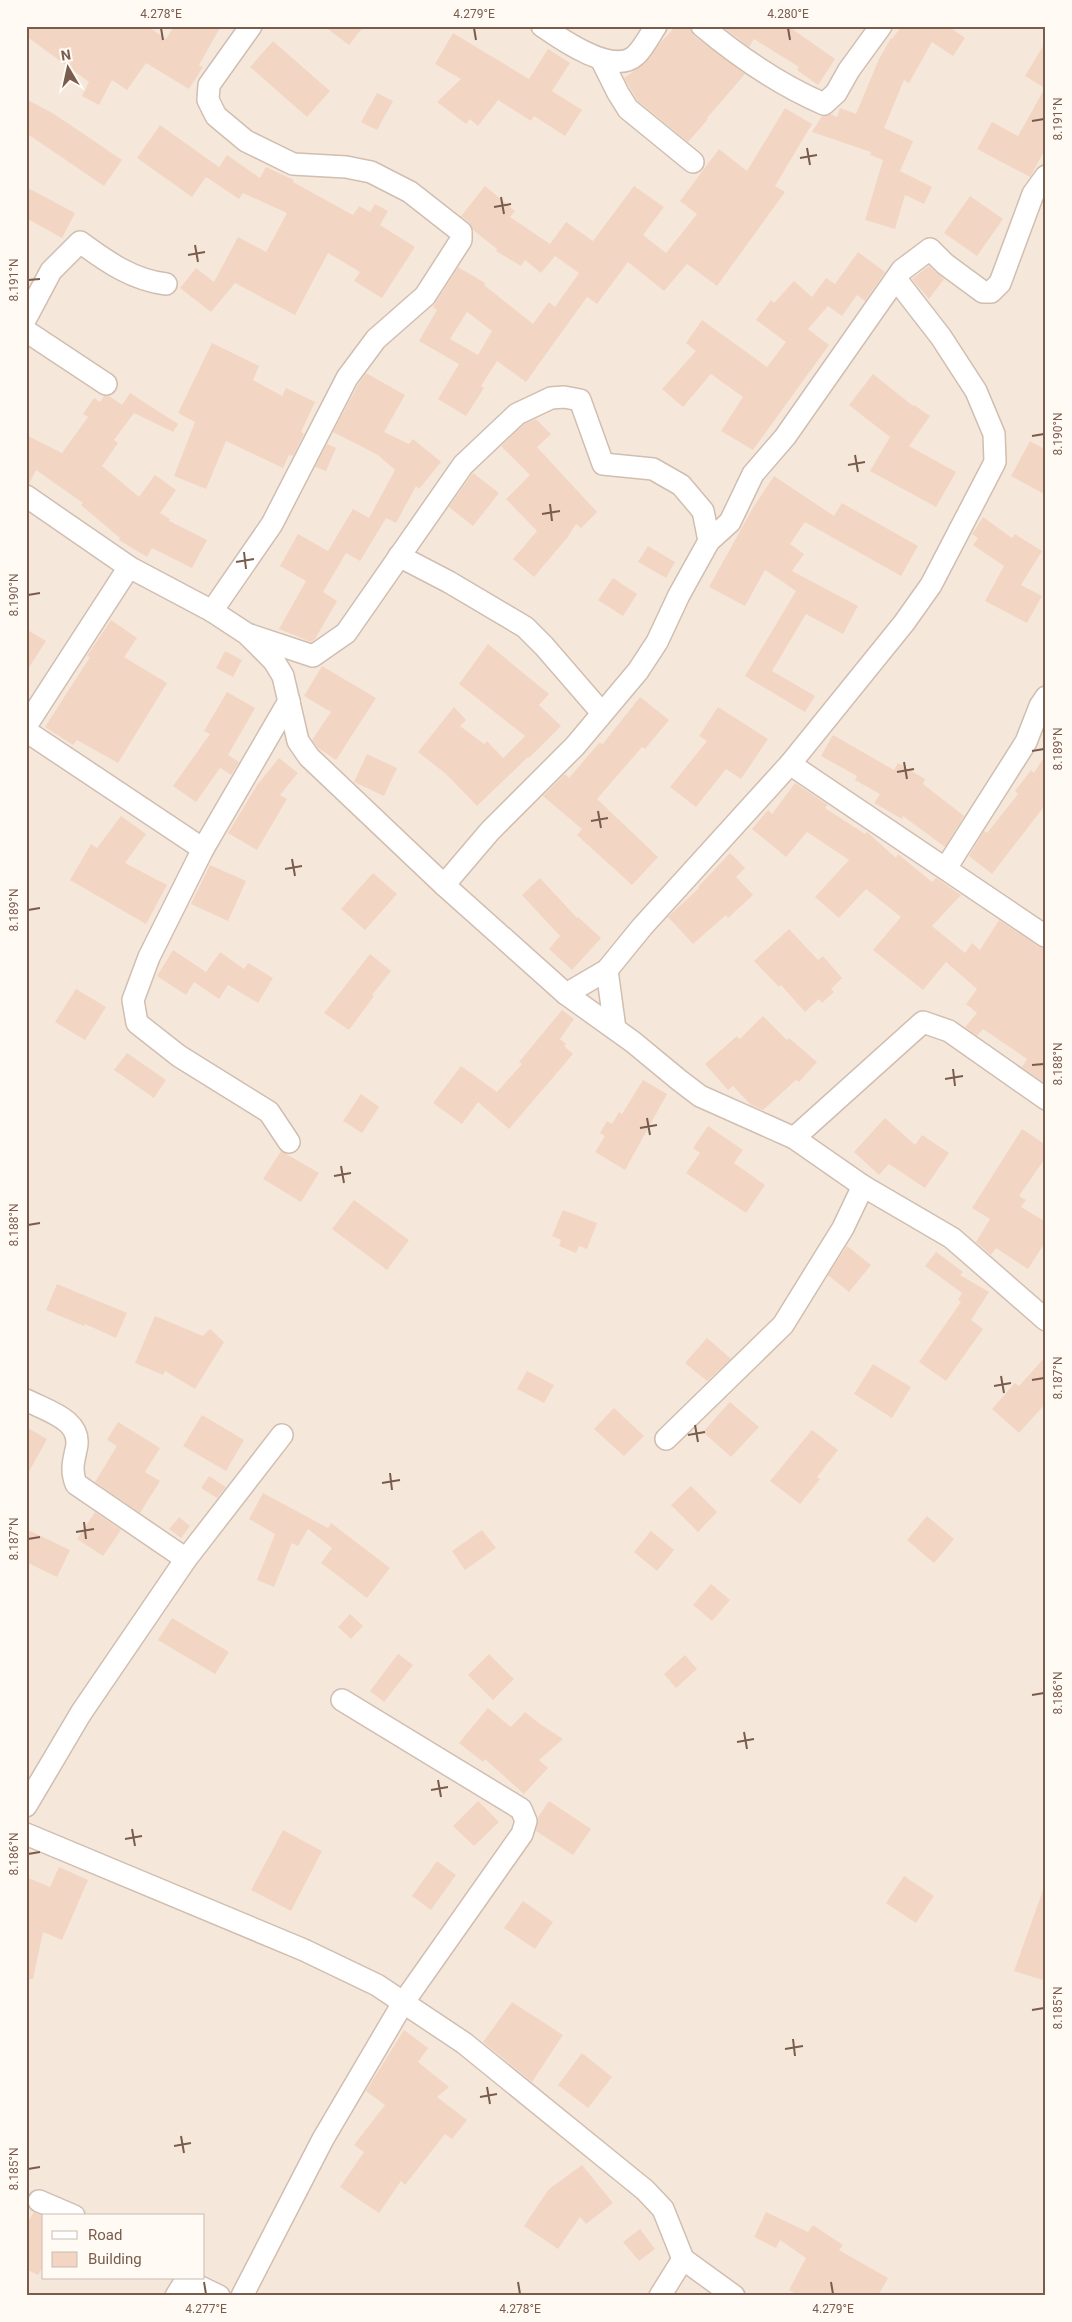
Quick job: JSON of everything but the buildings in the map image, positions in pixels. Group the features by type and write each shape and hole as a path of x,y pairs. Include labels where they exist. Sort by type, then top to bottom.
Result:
{"street":[{"path":"212,611 272,524 346,378 376,340 425,296 461,240 461,232 410,192 378,176 346,166 293,164 246,141 216,116 208,100 209,85 250,26"},
{"path":"542,26 560,38 601,59 618,61 635,56 656,26"},
{"path":"702,26 735,53 803,95 824,104 836,93 849,70 881,26"},
{"path":"601,59 618,93 628,108 693,162"},
{"path":"444,885 490,831 575,746 638,671 657,642 678,595 709,541 730,522 753,474 785,437 902,270 930,249 945,264 983,292 990,292 1000,282 1033,194 1046,176"},
{"path":"26,318 52,271 80,242 105,260 146,282 166,284"},
{"path":"566,994 607,970 642,927 790,764 904,623 930,585 995,462 994,434 976,391 941,337 896,279"},
{"path":"26,331 106,384"},
{"path":"247,634 314,656 346,633 463,464 517,414 551,398 564,396 580,400 603,464 653,469 681,485 704,511 709,541"},
{"path":"26,496 129,567 212,611 247,634 274,661 283,676 298,741 309,757 444,885 566,994 615,1029 700,1096 794,1138 863,1186 952,1238 1046,1320"},
{"path":"399,556 449,582 525,627 602,713"},
{"path":"26,726 129,567"},
{"path":"946,868 1026,742 1040,706 1046,697"},
{"path":"289,701 203,849 149,957 133,1000 137,1023 179,1056 269,1112 290,1142"},
{"path":"26,731 203,849"},
{"path":"790,764 1045,936"},
{"path":"607,970 615,1029"},
{"path":"794,1138 923,1022 950,1031 1046,1099"},
{"path":"666,1439 782,1325 843,1228 863,1186"},
{"path":"26,1400 71,1423 77,1434 77,1446 71,1473 76,1484 186,1559"},
{"path":"26,1806 81,1713 186,1559 282,1435"},
{"path":"242,2296 323,2139 403,2002 522,1834 526,1821 521,1809 342,1700"},
{"path":"26,1834 304,1950 377,1985 464,2043 645,2190 663,2209 683,2259 734,2296"},
{"path":"39,2201 69,2214"},
{"path":"660,2296 683,2259"},
{"path":"182,2285 219,2296"}],"shaded area":[{"path":"26,26 1046,26 1046,2296 26,2296"}]}
